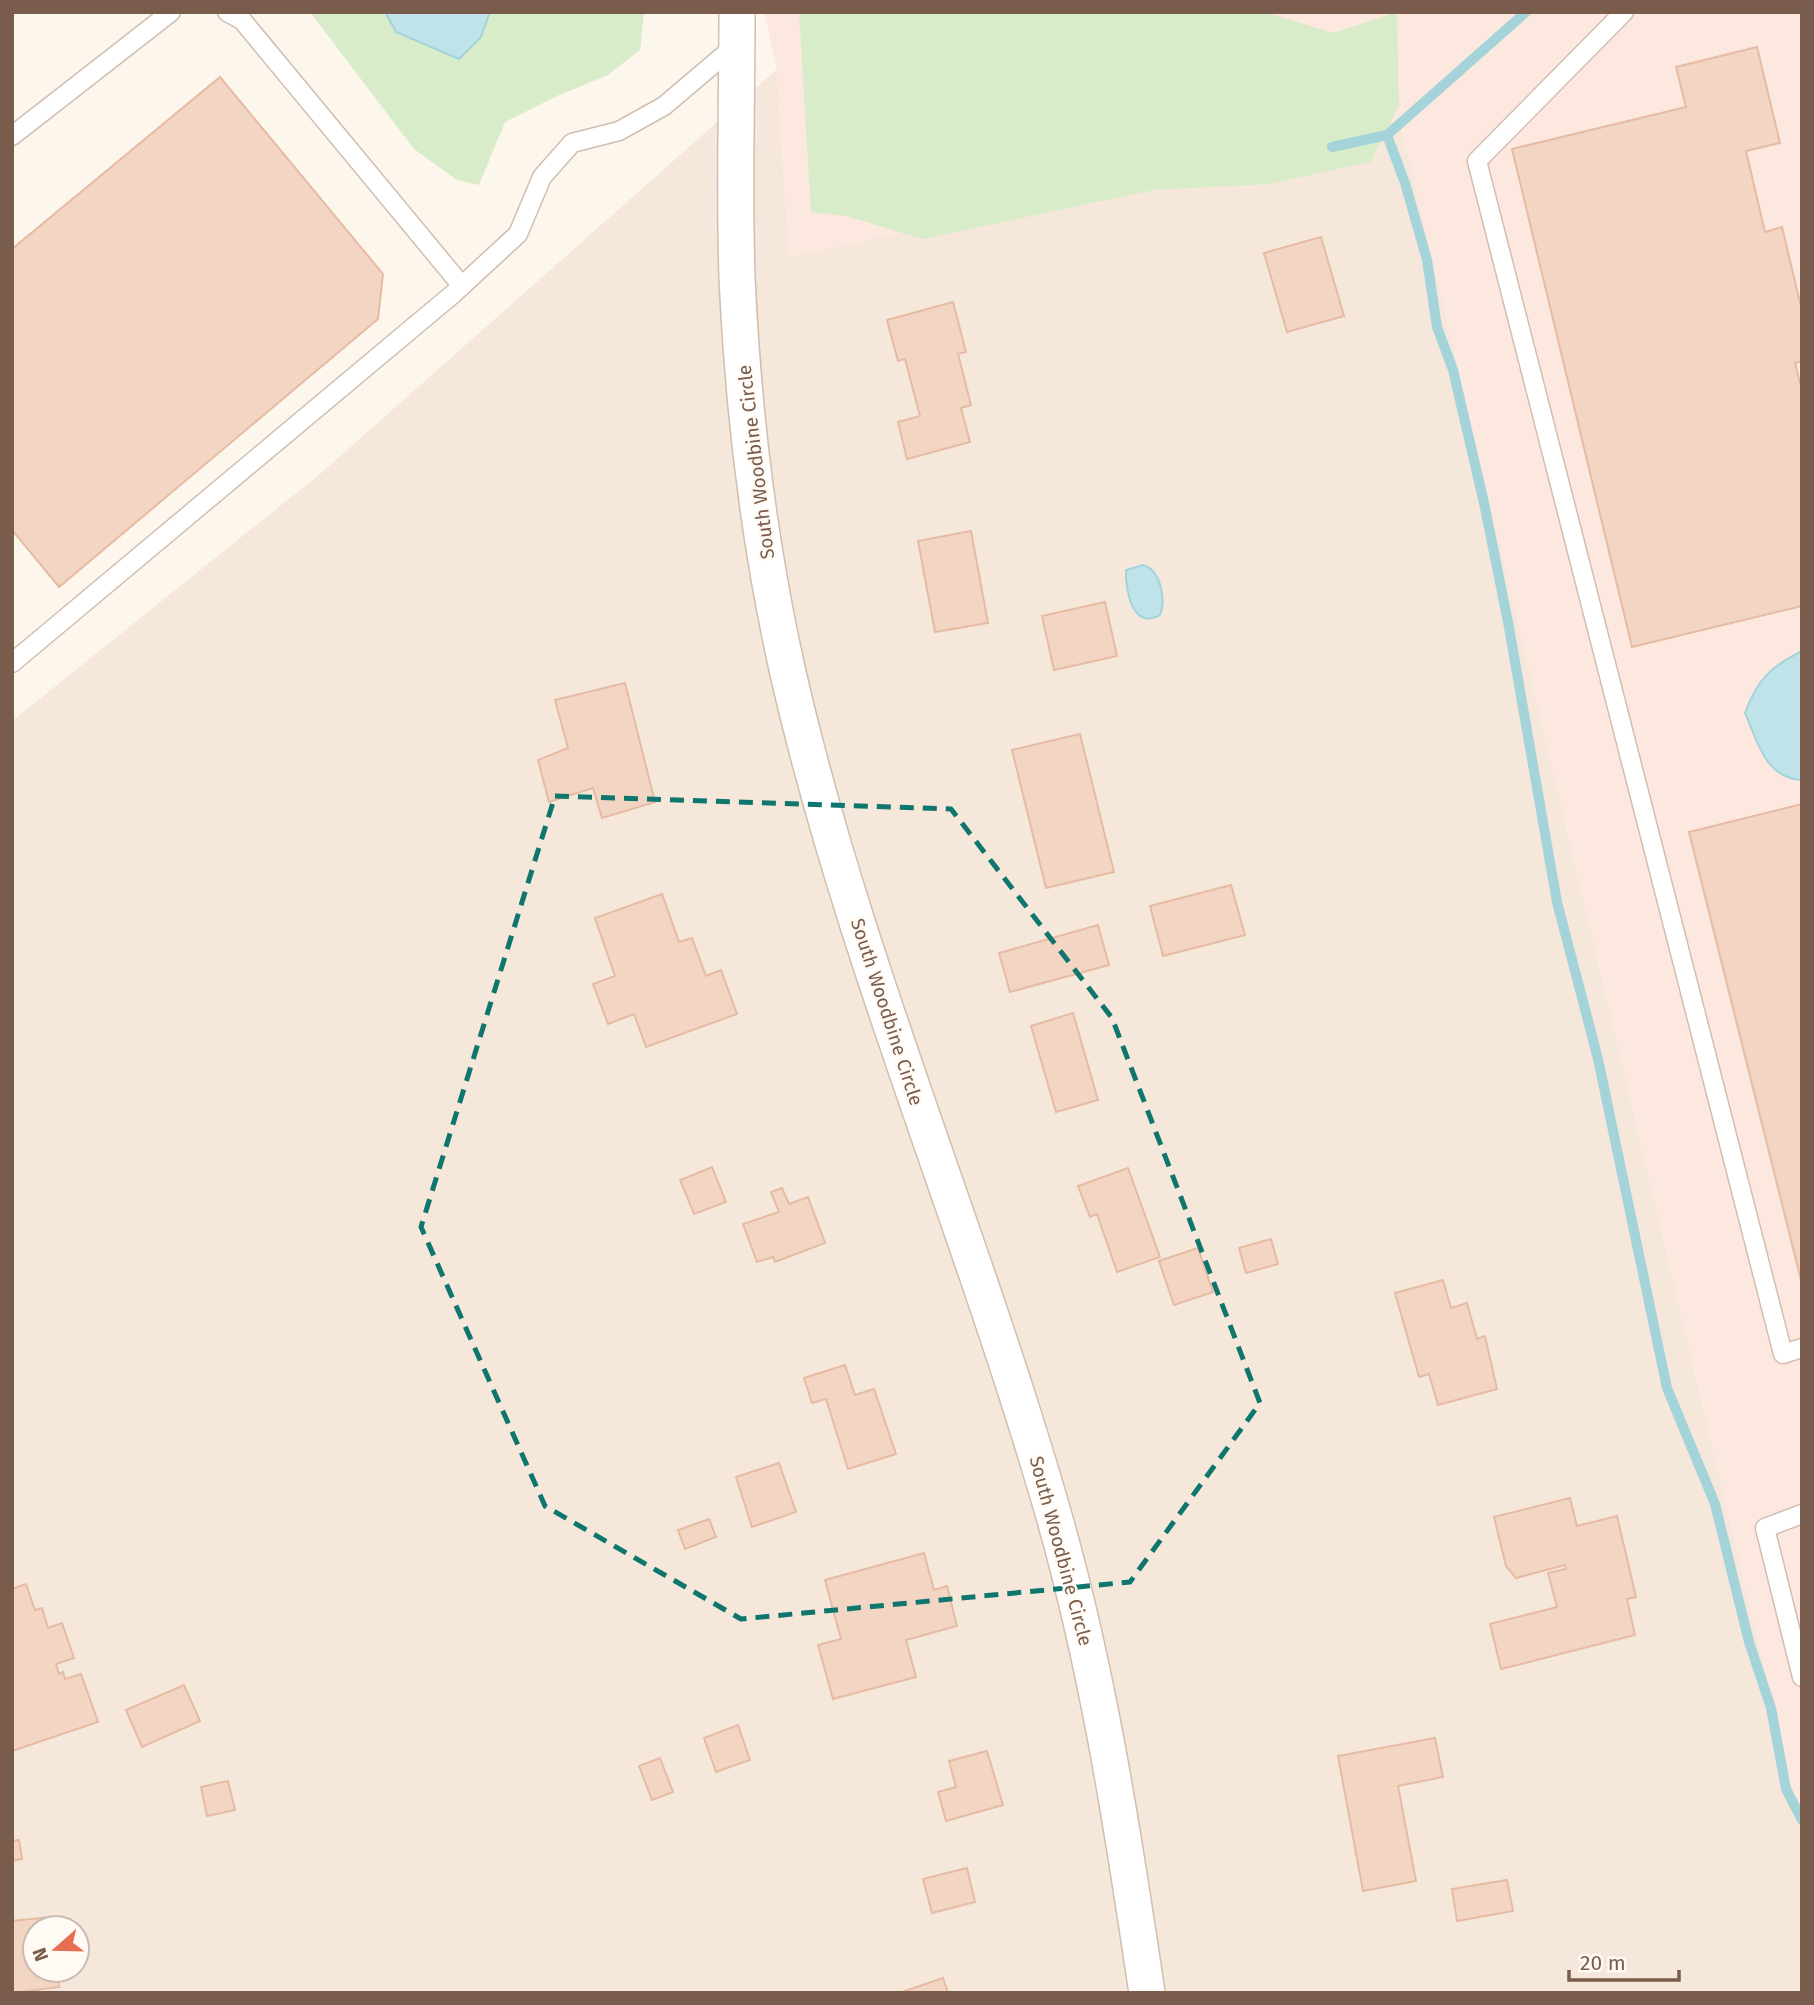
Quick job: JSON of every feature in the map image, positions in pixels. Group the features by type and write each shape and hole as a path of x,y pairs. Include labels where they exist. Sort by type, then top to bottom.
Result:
{"street":[{"name":"South Woodbine Circle","path":"737,28 737,277 748,429 768,571 787,669 813,775 883,1009 998,1332 1048,1496 1086,1638 1116,1783 1147,1993"}],"lane":[{"path":"12,136 170,12"},
{"path":"228,12 242,20 463,286"},
{"path":"1624,12 1477,161 1783,1354 1802,1348"},
{"path":"12,663 463,286 518,234 542,177 572,143 620,131 664,106 737,28"},
{"path":"1802,1514 1765,1528 1802,1676"}],"highlighted area":[{"path":"555,796 951,809 1112,1018 1260,1403 1130,1582 741,1619 545,1506 421,1227"}],"shaded area":[{"path":"764,12 1802,12 1802,1826 1400,121 789,257 777,69"},
{"path":"777,69 789,257 1400,120 1802,1826 1802,1993 12,1993 12,721 320,474"}],"green space":[{"path":"310,12 385,12 396,32 481,37 490,12 644,12 640,50 608,75 505,122 479,185 457,180 414,149"},
{"path":"799,12 1264,12 1333,33 1397,12 1399,106 1370,162 1269,184 1154,190 923,239 846,216 811,212"}],"water":[{"path":"385,12 490,12 481,37 459,59 396,32"},
{"path":"1143,565 1154,573 1161,586 1162,609 1160,615 1151,618 1143,618 1137,613 1127,588 1126,570"},
{"path":"1802,651 1802,780 1789,778 1771,766 1764,757 1745,713 1754,692 1766,676 1781,663"}],"building":[{"path":"1757,47 1780,143 1746,151 1765,232 1782,227 1802,311 1802,361 1795,363 1802,391 1802,606 1632,647 1512,149 1686,107 1676,67"},
{"path":"220,77 383,274 378,319 59,587 12,530 12,249"},
{"path":"1321,237 1344,316 1287,332 1264,253"},
{"path":"953,302 966,352 958,354 971,405 961,408 970,442 907,459 898,422 920,416 905,359 898,361 887,320"},
{"path":"971,531 988,623 935,632 918,541"},
{"path":"1105,602 1117,656 1054,670 1042,616"},
{"path":"625,683 655,802 602,818 593,788 549,802 538,760 568,748 555,700"},
{"path":"1080,734 1114,872 1046,888 1012,750"},
{"path":"1802,804 1802,1284 1689,832"},
{"path":"1231,885 1245,935 1163,956 1150,906"},
{"path":"662,894 679,942 692,938 706,976 721,970 737,1014 646,1047 634,1014 608,1024 593,984 615,976 595,918"},
{"path":"1098,925 1109,965 1010,992 999,953"},
{"path":"1073,1013 1098,1100 1056,1112 1031,1026"},
{"path":"712,1167 726,1202 694,1214 680,1180"},
{"path":"1128,1168 1160,1257 1117,1272 1097,1214 1090,1217 1078,1186"},
{"path":"782,1188 789,1204 808,1197 825,1243 775,1262 773,1257 757,1262 743,1224 779,1212 771,1192"},
{"path":"1271,1239 1278,1264 1246,1273 1239,1248"},
{"path":"1198,1248 1213,1292 1174,1305 1159,1261"},
{"path":"1443,1280 1451,1308 1467,1303 1477,1339 1485,1336 1497,1389 1438,1405 1429,1374 1419,1377 1395,1293"},
{"path":"845,1365 855,1395 874,1389 896,1454 848,1469 826,1399 812,1403 804,1378"},
{"path":"779,1463 796,1512 752,1527 736,1477"},
{"path":"1570,1498 1577,1526 1617,1516 1636,1597 1627,1599 1635,1635 1501,1669 1490,1624 1557,1607 1548,1573 1566,1569 1565,1565 1516,1578 1506,1566 1494,1517"},
{"path":"709,1519 716,1537 685,1549 678,1530"},
{"path":"924,1553 934,1590 947,1586 957,1626 906,1640 916,1677 833,1699 818,1645 841,1639 825,1580"},
{"path":"26,1584 35,1610 42,1608 48,1628 62,1623 74,1658 56,1664 59,1674 63,1672 65,1679 81,1674 98,1722 12,1751 12,1589"},
{"path":"184,1685 200,1721 142,1747 126,1710"},
{"path":"738,1725 750,1760 716,1772 704,1738"},
{"path":"1435,1738 1443,1777 1398,1786 1416,1881 1363,1891 1338,1756"},
{"path":"987,1751 1003,1805 946,1821 938,1792 956,1787 949,1761"},
{"path":"660,1758 673,1792 652,1800 639,1766"},
{"path":"228,1781 235,1810 207,1816 201,1787"},
{"path":"19,1840 22,1859 12,1861 12,1841"},
{"path":"967,1868 975,1902 932,1913 923,1879"},
{"path":"1507,1880 1513,1911 1457,1921 1452,1889"},
{"path":"21,1920 21,1984 59,1984 59,1987 12,1993 12,1921"},
{"path":"943,1978 948,1993 899,1993"}],"waterway":[{"path":"1332,147 1387,135 1526,12"},
{"path":"1387,135 1405,183 1427,260 1437,327 1453,370 1484,503 1508,622 1557,902 1598,1059 1667,1388 1715,1504 1749,1642 1771,1708 1786,1789 1802,1820"}]}
